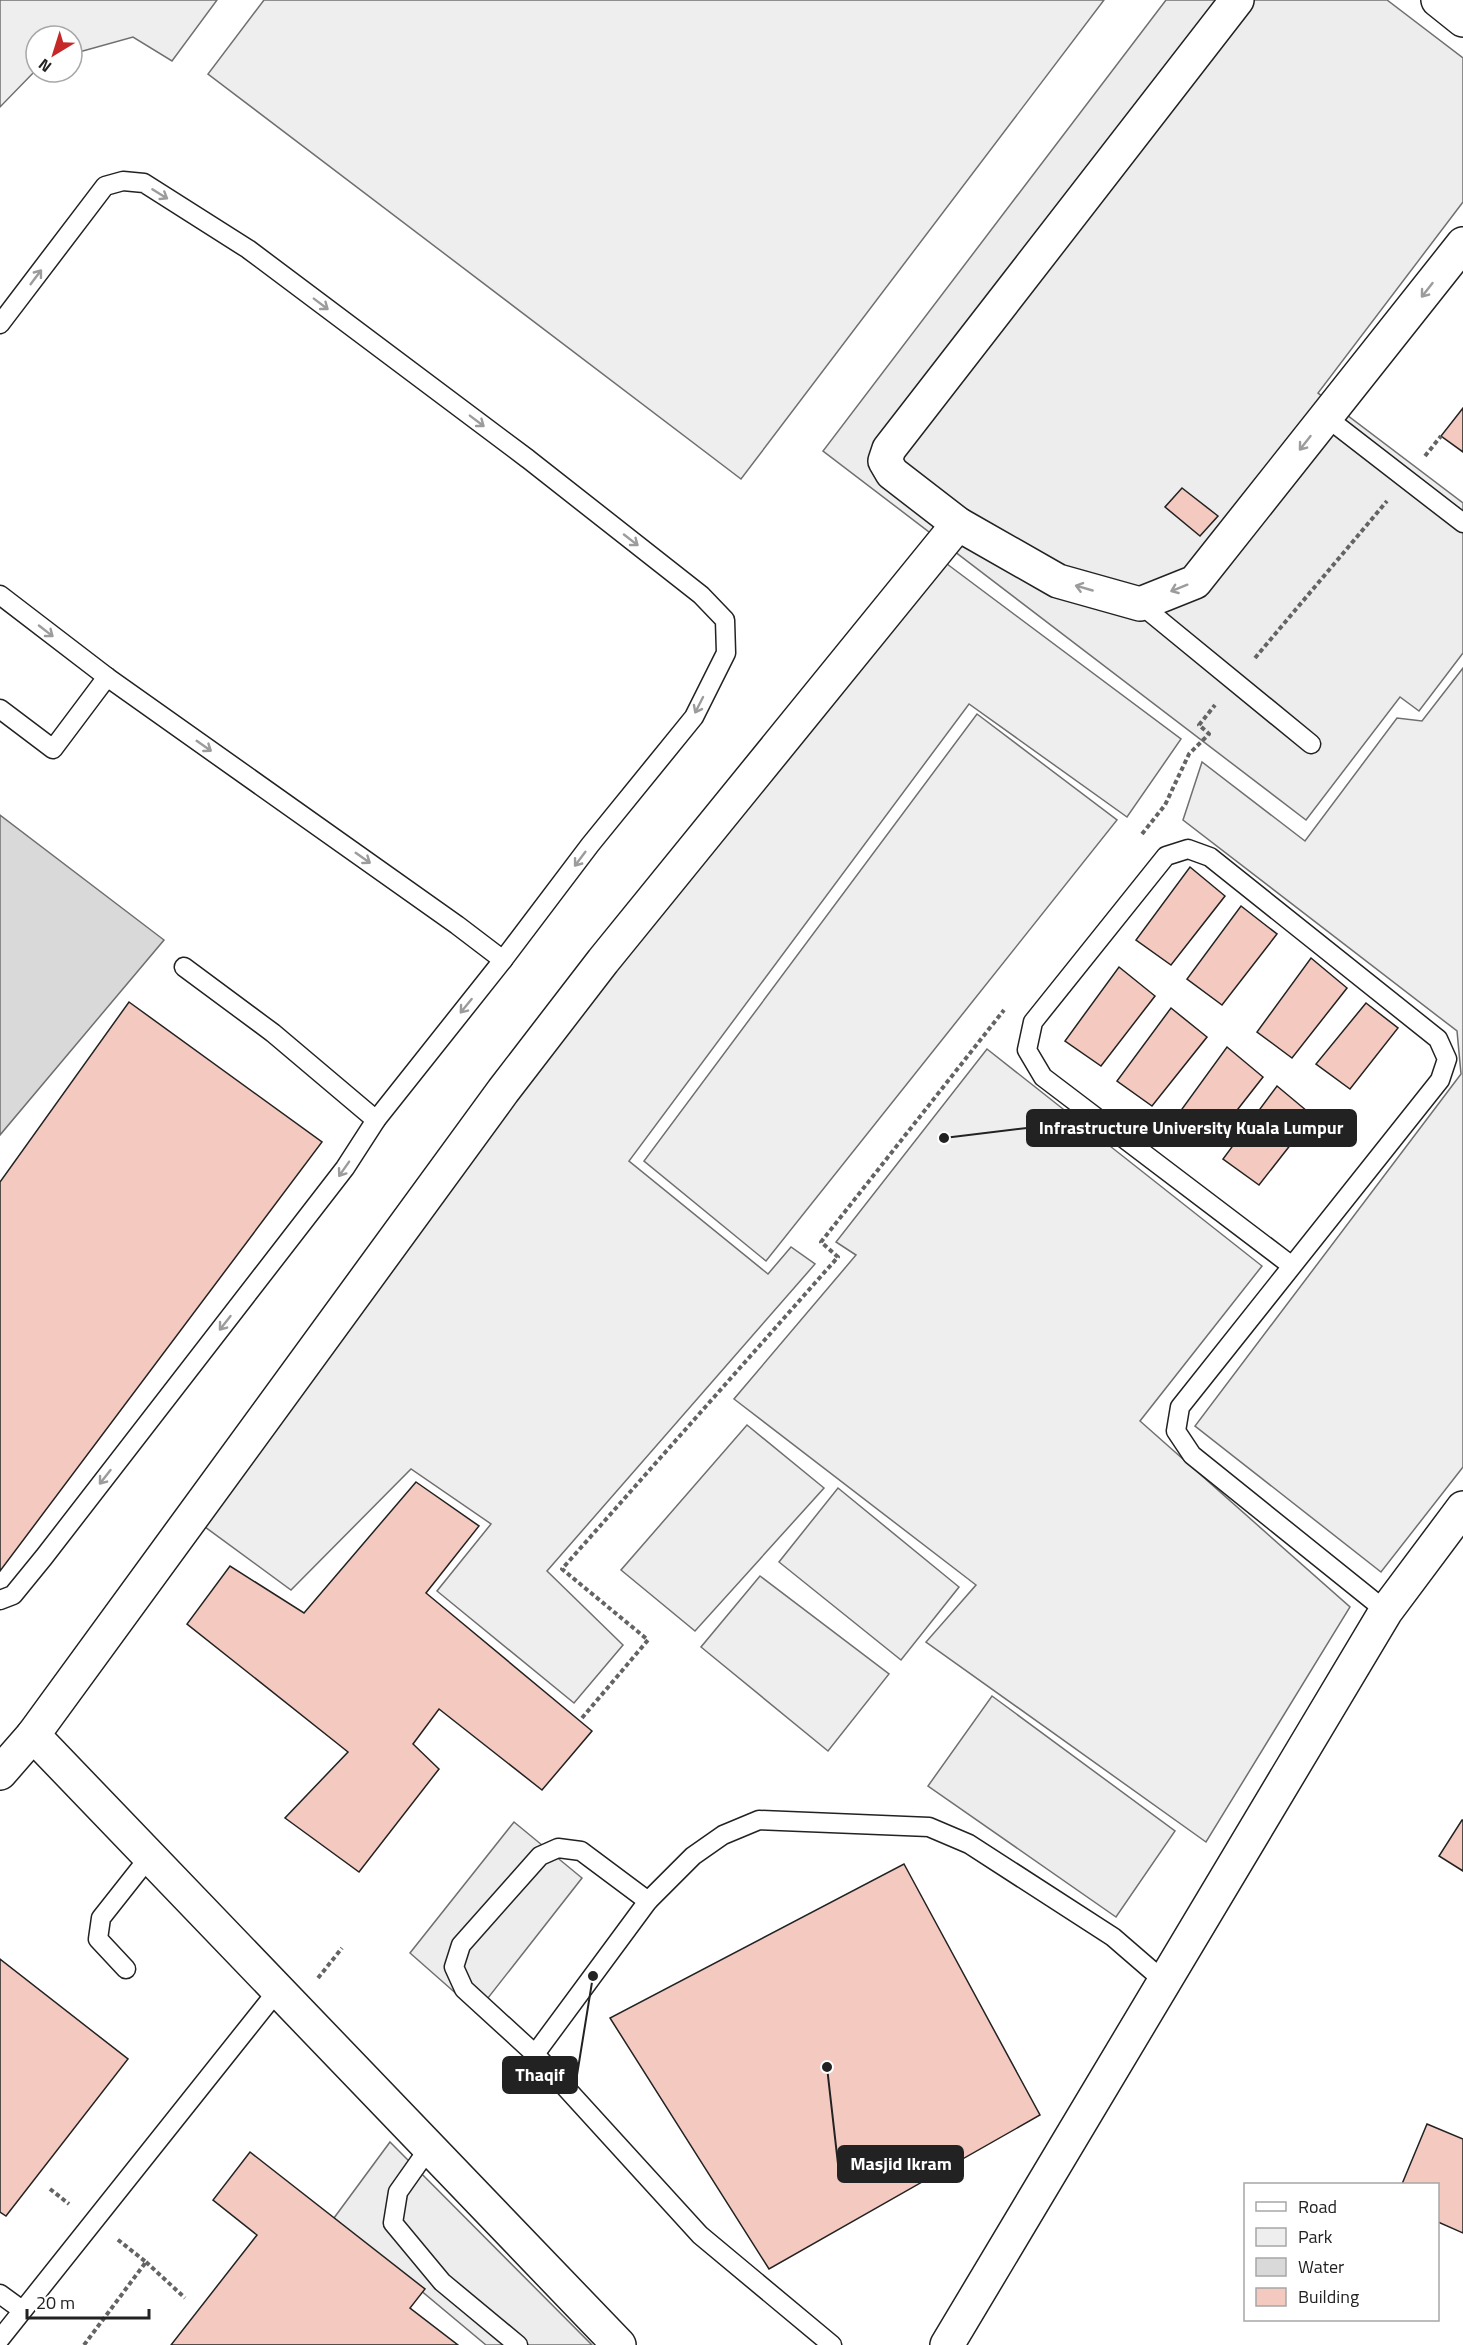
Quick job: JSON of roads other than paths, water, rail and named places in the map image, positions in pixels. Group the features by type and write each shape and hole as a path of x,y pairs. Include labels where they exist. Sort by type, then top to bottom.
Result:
{"street":[{"path":"1237,0 889,449 885,461 892,474 958,524 1058,581 1140,604 1195,582 1463,244"},
{"path":"1438,0 1463,20"},
{"path":"0,1773 33,1735 517,1072 603,961 958,524"},
{"path":"947,2345 1386,1611 1463,1508"},
{"path":"33,1735 620,2345"}],"lane":[{"path":"0,324 105,186 123,181 144,183 248,249 528,459 701,595 725,620 726,653 694,717 590,845 503,960 376,1120 345,1168 44,1557 13,1595 0,1600"},
{"path":"1326,417 1463,523"},
{"path":"0,595 107,677 503,960"},
{"path":"1140,604 1311,744"},
{"path":"0,709 53,749 107,677"},
{"path":"1292,1266 1043,1077 1028,1050 1033,1022 1166,855 1188,849 1209,857 1438,1039 1447,1059 1440,1080 1180,1407 1176,1431 1192,1455 1386,1611"},
{"path":"184,967 273,1033 376,1120"},
{"path":"535,2054 648,1901 693,1856 723,1836 759,1820 929,1827 969,1844 1104,1930 1166,1982"},
{"path":"648,1901 581,1851 558,1848 540,1857 460,1945 454,1967 464,1989 535,2054 700,2235 832,2345"},
{"path":"126,1969 98,1939 101,1918 150,1856"},
{"path":"0,2339 22,2310 286,1999"},
{"path":"429,2148 398,2192 393,2223 442,2282 518,2345"},
{"path":"0,2294 22,2310"}],"water":[{"path":"0,815 164,940 0,1135"}],"place":[{"name":"Infrastructure University Kuala Lumpur","path":"944,1138"},
{"name":"Thaqif","path":"593,1976"},
{"name":"Masjid Ikram","path":"827,2067"}]}
